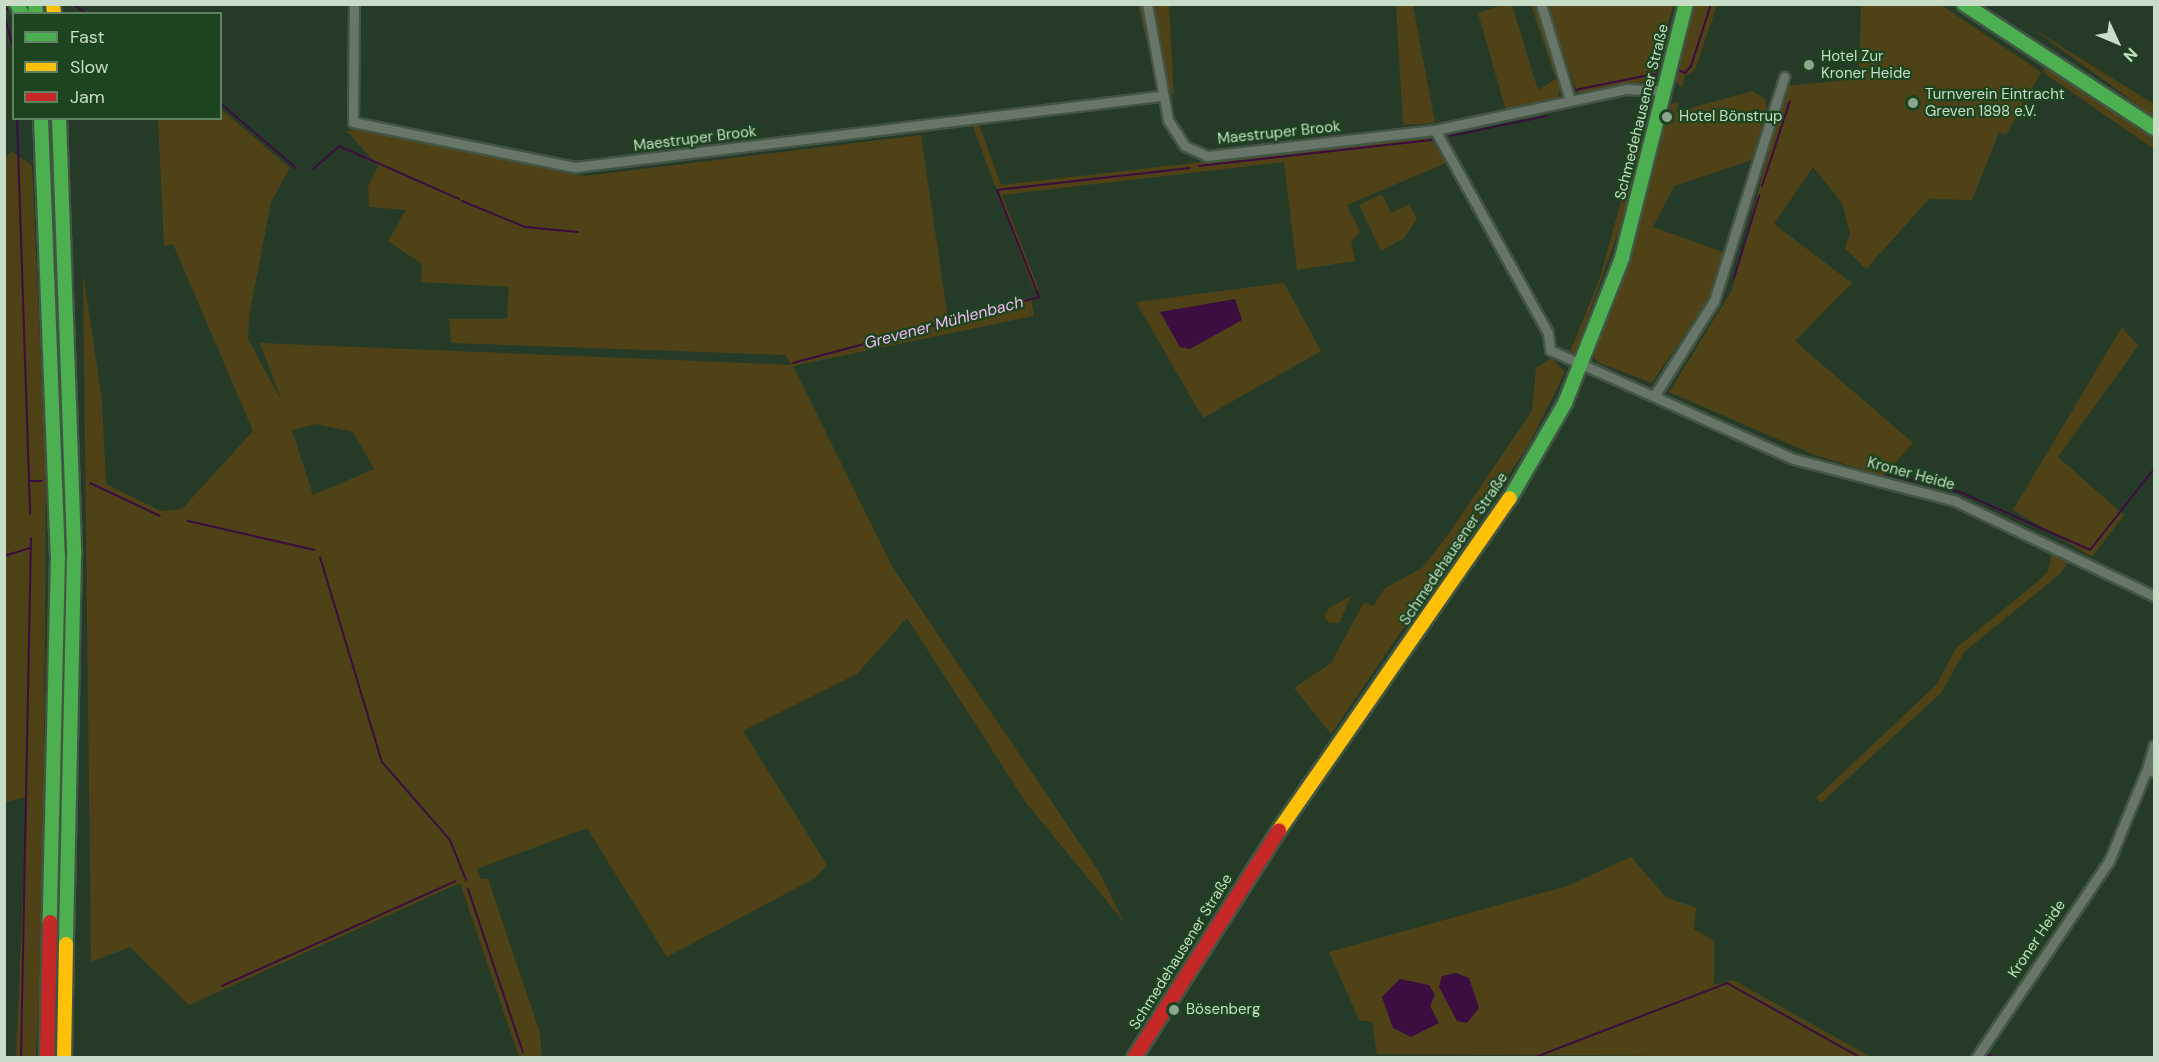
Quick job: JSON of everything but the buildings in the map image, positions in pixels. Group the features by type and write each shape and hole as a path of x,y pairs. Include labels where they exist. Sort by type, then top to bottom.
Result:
{"main road":[{"name":"Schmedehausener Straße","path":"1134,1058 1275,836 1510,498 1584,362 1622,258 1686,4"},
{"path":"1964,4 2154,129"},
{"path":"41,120 57,510 47,1058"},
{"path":"59,120 74,534 63,1058"}],"street":[{"name":"Maestruper Brook","path":"354,4 353,122 575,167 1160,96"},
{"name":"Maestruper Brook","path":"1147,4 1160,96 1185,146 1207,156 1435,130 1627,89 1664,91"},
{"path":"1540,4 1570,100"},
{"path":"1656,393 1714,301 1784,77"},
{"path":"1435,130 1548,333 1550,350 1584,362"},
{"name":"Kroner Heide","path":"1584,362 1656,393 1794,459 1955,501 2154,596"},
{"name":"Kroner Heide","path":"1976,1058 2109,861 2151,770 2154,745"}],"shaded area":[{"path":"1138,5 1169,5 1174,98 1149,51"},
{"path":"1396,5 1413,5 1435,123 1403,125"},
{"path":"1502,5 1512,5 1538,90 1556,79 1561,84 1558,100 1506,111 1478,13"},
{"path":"1531,5 1537,5 1558,74 1554,74"},
{"path":"1545,5 1673,5 1654,80 1578,94"},
{"path":"1694,5 1717,5 1695,70 1685,76 1682,88 1676,82 1676,62"},
{"path":"1861,5 1941,5 2041,72 2006,135 1999,132 1972,200 1929,199 1866,269 1845,248 1850,234 1842,203 1813,167 1774,224 1852,283 1795,341 1913,443 1883,476 1815,455 1669,392 1732,290 1786,86 1846,80 1859,72"},
{"path":"2030,27 2154,104 2154,117 2101,78"},
{"path":"2043,63 2154,137 2154,149 2044,73"},
{"path":"1753,91 1765,99 1767,109 1752,160 1674,186 1653,227 1726,253 1711,295 1652,383 1597,362 1594,356 1671,104 1679,102 1676,112"},
{"path":"1643,95 1651,101 1622,222 1575,353 1570,351 1599,281 1620,205"},
{"path":"222,110 290,168 271,202 249,317 248,339 282,402 260,343 792,365 785,355 451,343 449,319 507,319 509,287 421,282 422,264 388,241 406,210 369,207 368,187 378,166 347,131 358,129 585,176 921,135 948,319 1031,298 1034,316 793,366 893,568 1098,870 1124,922 1027,804 907,618 857,674 743,731 827,865 815,878 667,957 587,828 477,869 481,879 488,879 540,1033 542,1057 519,1057 460,883 189,1005 130,947 91,962 83,273 102,400 106,484 161,511 182,509 253,431 173,244 164,246 158,120 222,120","holes":["316,424 353,432 374,469 313,495 292,430"]},
{"path":"972,124 979,124 1001,185 1429,136 1446,163 1347,205 1360,232 1351,242 1355,261 1297,270 1284,162 1002,195 1039,290 1034,290"},
{"path":"11,151 32,166 46,468 43,933 36,1057 16,1057 27,797 5,802 4,161"},
{"path":"1382,194 1391,213 1409,204 1417,219 1404,238 1381,251 1359,205"},
{"path":"1284,283 1321,351 1203,418 1136,302"},
{"path":"1235,299 1242,320 1190,349 1180,347 1160,312"},
{"path":"2122,327 2138,346 2058,457 2124,515 2092,557 2013,510"},
{"path":"1551,358 1565,372 1527,448 1331,734 1294,688 1331,663 1364,602 1373,606 1385,588 1422,568 1447,536 1532,411 1536,368"},
{"path":"2052,552 2069,561 2059,575 1964,652 1941,693 1821,803 1816,798 1937,684 1956,648 2048,571"},
{"path":"1351,596 1339,623 1329,623 1324,616 1329,608"},
{"path":"1631,857 1666,897 1696,908 1694,929 1714,941 1714,985 1733,980 1871,1057 1377,1054 1372,1022 1359,1020 1329,952 1567,886"},
{"path":"1456,973 1469,978 1479,1008 1467,1023 1457,1021 1439,987 1442,976"},
{"path":"1400,979 1429,985 1435,995 1430,1006 1439,1023 1411,1037 1393,1028 1382,997"}],"waterway":[{"path":"73,4 84,12"},
{"name":"Grevener Mühlenbach","path":"1678,70 1685,73 1691,66 1711,4"},
{"path":"4,15 12,42"},
{"name":"Grevener Mühlenbach","path":"1575,90 1654,74"},
{"path":"1762,186 1790,101"},
{"path":"222,105 296,168"},
{"name":"Grevener Mühlenbach","path":"1450,136 1547,116"},
{"path":"17,120 30,514"},
{"name":"Grevener Mühlenbach","path":"1199,166 1432,140"},
{"path":"313,169 339,146 459,199"},
{"name":"Grevener Mühlenbach","path":"793,363 1039,297 997,190 1190,168"},
{"path":"1734,278 1759,196"},
{"path":"462,201 525,227 578,232"},
{"path":"1887,474 1960,492 2090,550 2154,469"},
{"path":"30,481 42,481"},
{"path":"90,483 160,516"},
{"path":"188,521 315,550"},
{"path":"21,1058 31,538"},
{"path":"4,556 30,548"},
{"path":"320,557 382,762 450,840 466,880"},
{"path":"222,986 456,881"},
{"path":"468,889 523,1052"},
{"path":"1533,1058 1727,983 1861,1058"},
{"path":"1986,1054 1997,1058"}],"traffic: fast":[{"path":"17,4 21,12"},
{"path":"35,4 36,12"},
{"path":"1510,498 1565,403 1622,258 1686,4"},
{"path":"1964,4 2154,128"},
{"path":"41,120 58,556 50,922"},
{"path":"59,120 74,556 66,944"}],"traffic: slow":[{"path":"53,4 54,12"},
{"path":"1279,830 1510,498"},
{"path":"64,1058 66,944"}],"traffic: jam":[{"path":"1134,1058 1279,830"},
{"path":"47,1058 50,922"}],"place":[{"name":"Hotel Zur Kroner Heide","path":"1809,65"},
{"name":"Turnverein Eintracht Greven 1898 e.V.","path":"1913,103"},
{"name":"Hotel Bönstrup","path":"1667,117"},
{"name":"Bösenberg","path":"1174,1010"}]}
